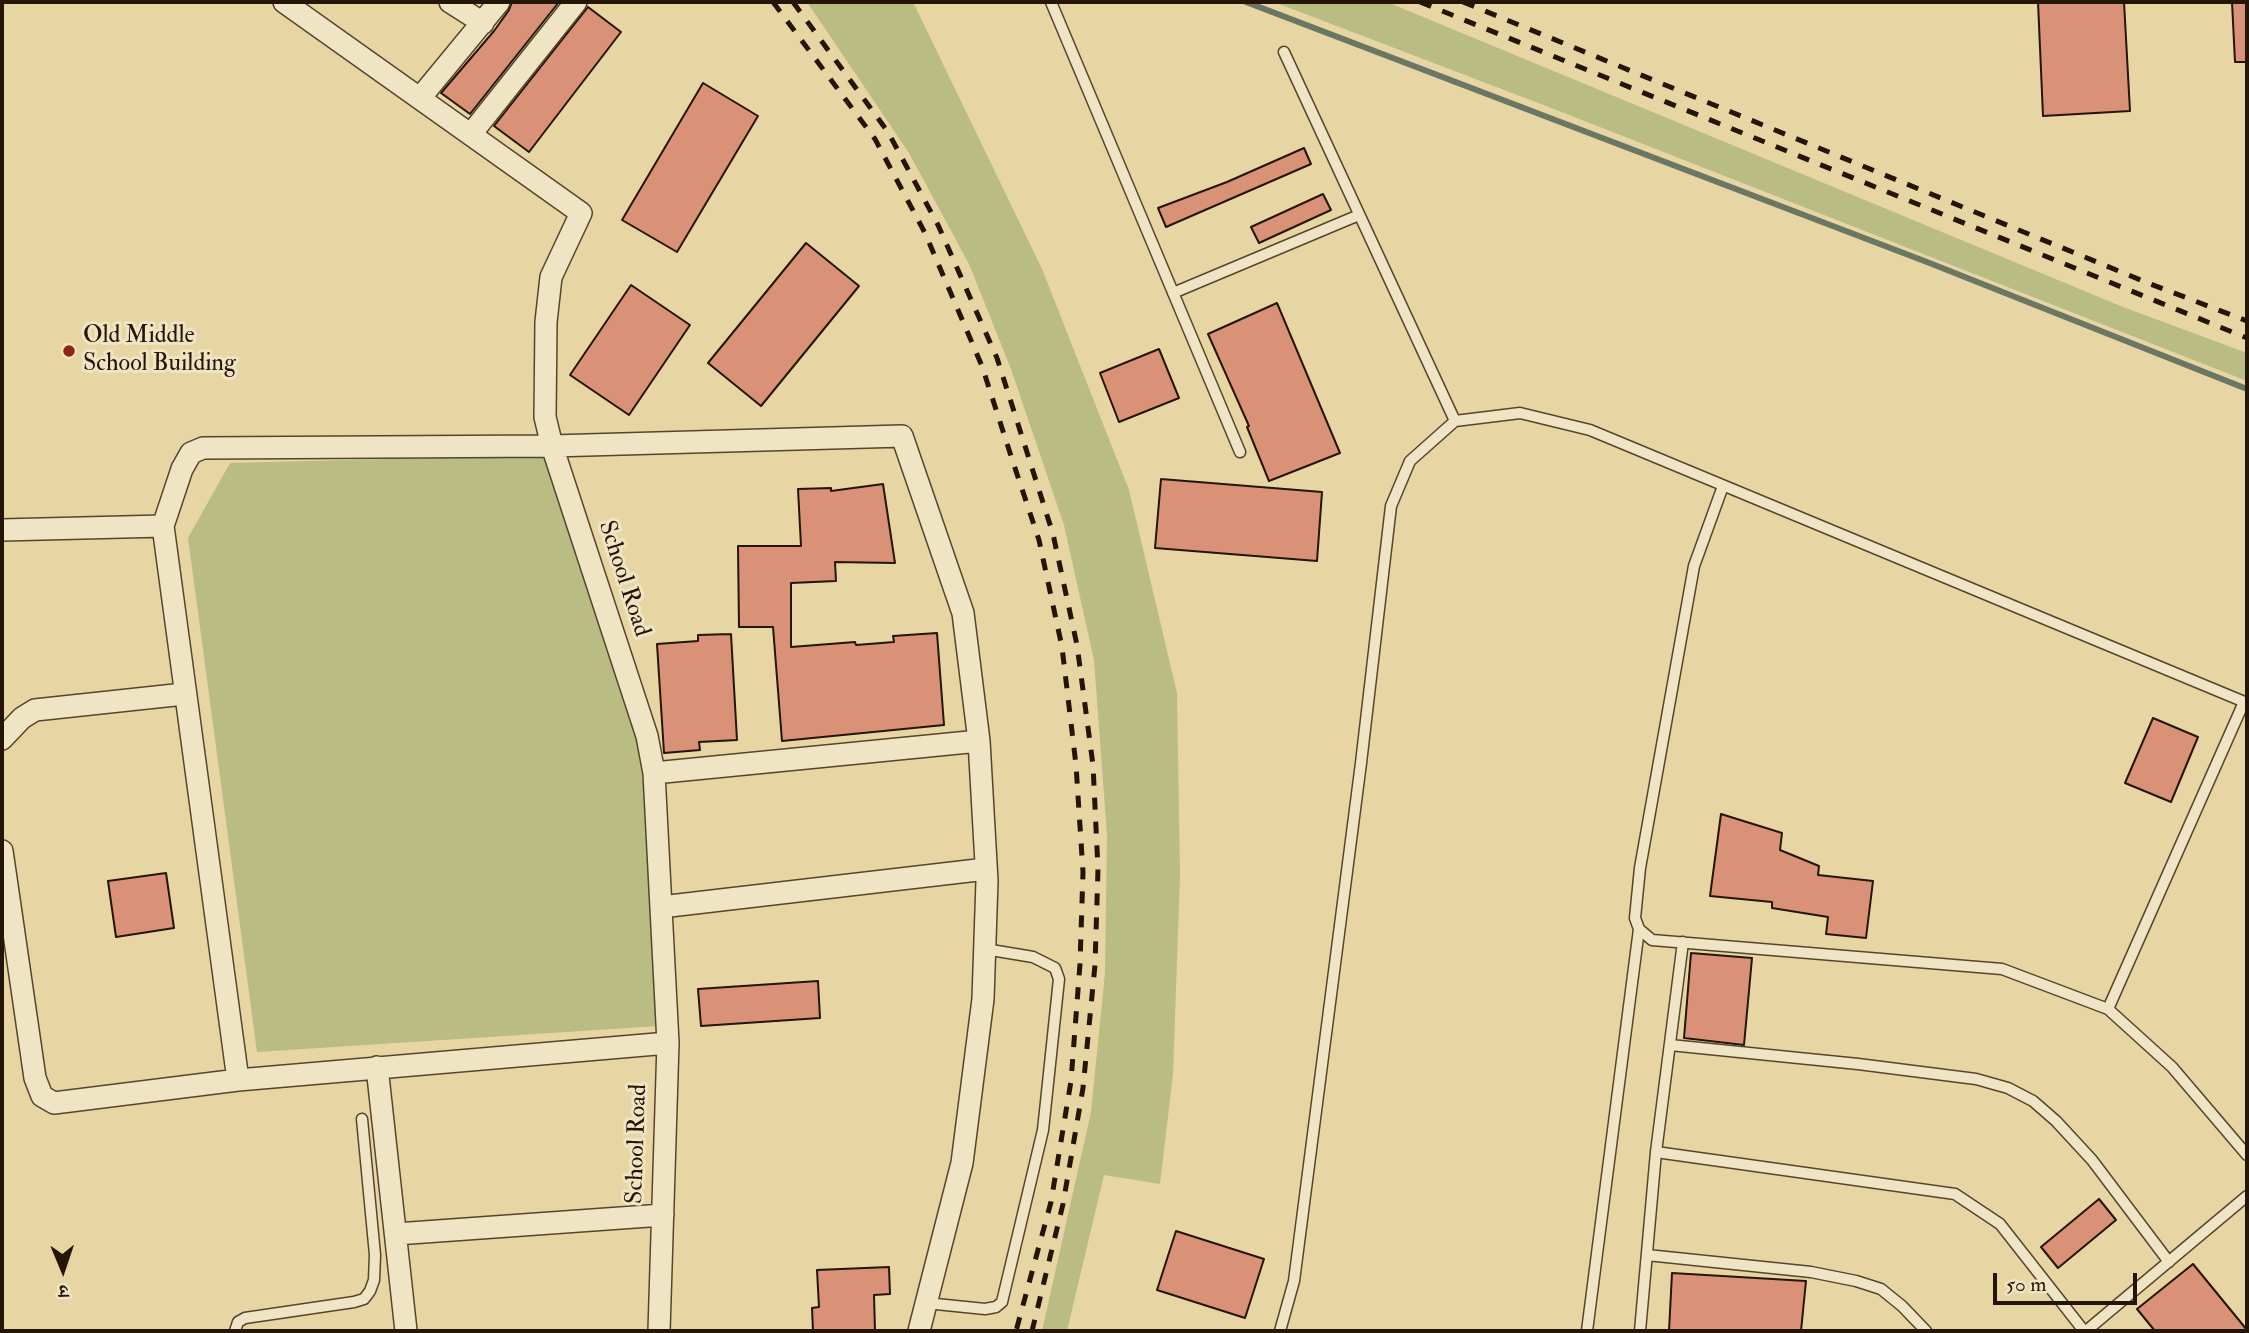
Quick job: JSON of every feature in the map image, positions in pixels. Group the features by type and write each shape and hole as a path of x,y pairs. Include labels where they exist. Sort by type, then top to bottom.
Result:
{"street":[{"name":"School Road","path":"284,2 581,213 551,277 546,322 545,417 646,736 654,773 668,1043 659,1331"},
{"path":"450,2 483,23"},
{"path":"420,98 499,2"},
{"path":"471,134 576,2"},
{"path":"238,1080 163,526 182,469 191,453 203,448 552,446 902,436 963,613 979,741 986,869 982,999 962,1163 919,1331"},
{"path":"2,530 163,526"},
{"path":"2,739 22,718 35,710 184,694"},
{"path":"654,773 979,741"},
{"path":"2,851 35,1078 42,1096 54,1103 238,1080 668,1043"},
{"path":"661,907 986,869"},
{"path":"377,1067 406,1331"},
{"path":"396,1234 663,1215"}],"lane":[{"path":"1051,2 1240,452"},
{"path":"1284,52 1455,421"},
{"path":"1173,293 1360,215"},
{"path":"1280,1331 1294,1282 1361,764 1391,506 1409,461 1455,421 1520,413 1590,430 2246,703 2108,1009"},
{"path":"1587,1331 1639,929 1635,918 1640,868 1694,566 1723,486"},
{"path":"1639,929 1652,940 2003,969 2108,1009 2172,1067 2247,1155"},
{"path":"1640,1331 1656,1152 1683,942"},
{"path":"926,1303 985,1309 996,1307 1002,1301 1043,1130 1059,979 1055,968 1041,960 985,949"},
{"path":"1670,1045 1976,1079 2008,1088 2033,1101 2056,1121 2092,1160 2169,1262"},
{"path":"235,1331 238,1322 245,1318 354,1302 364,1299 370,1291 374,1280 375,1255 362,1119"},
{"path":"1656,1152 1955,1194 2000,1224 2085,1331 2247,1196"},
{"path":"1647,1255 1811,1272 1856,1281 1881,1289 1926,1331"}],"green space":[{"path":"807,2 913,2 1042,269 1129,490 1177,693 1180,875 1173,1074 1160,1184 1104,1175 1067,1331 1042,1331 1091,1112 1105,973 1107,835 1094,660 1064,525 1011,369 969,264 909,153"},
{"path":"1274,2 1387,2 2123,307 2247,353 2247,381 1554,109"},
{"path":"543,455 641,750 659,1026 257,1052 188,538 230,463"}],"building":[{"path":"512,2 559,2 470,114 441,93 494,31"},
{"path":"2038,2 2124,2 2130,111 2043,116"},
{"path":"2232,2 2247,2 2247,62 2235,62"},
{"path":"588,7 621,32 529,152 494,126"},
{"path":"703,83 758,116 677,252 622,220"},
{"path":"1304,148 1311,164 1166,227 1158,208 1227,182"},
{"path":"1323,194 1331,210 1259,243 1251,227"},
{"path":"806,243 859,286 761,406 708,363"},
{"path":"631,285 690,325 629,415 570,375"},
{"path":"1277,303 1340,453 1269,481 1247,427 1249,426 1208,334"},
{"path":"1159,349 1179,398 1119,422 1100,373"},
{"path":"1161,479 1322,492 1317,561 1155,548"},
{"path":"883,484 895,563 835,562 836,581 791,583 791,647 894,642 893,636 937,633 944,725 782,741 773,627 739,627 738,546 801,546 798,489 831,488 831,491"},
{"path":"731,634 737,740 699,742 700,750 664,753 657,644 698,641 698,635"},
{"path":"2153,718 2198,737 2171,802 2125,783"},
{"path":"1721,814 1782,833 1780,850 1819,866 1818,875 1873,881 1866,938 1826,934 1828,917 1772,908 1772,902 1710,896"},
{"path":"166,873 174,928 116,937 108,881"},
{"path":"1691,953 1752,958 1744,1045 1684,1038"},
{"path":"818,981 820,1018 701,1026 698,989"},
{"path":"2099,1199 2116,1220 2058,1268 2041,1247"},
{"path":"1176,1231 1264,1259 1245,1318 1157,1290"},
{"path":"2193,1264 2247,1331 2155,1331 2137,1309"},
{"path":"889,1267 890,1294 874,1295 875,1331 813,1331 812,1308 819,1307 817,1270"},
{"path":"1672,1273 1806,1281 1801,1331 1669,1331"}],"waterway":[{"path":"1246,2 1927,262 2247,389"}],"railway":[{"path":"773,2 875,139 925,233 982,366 1039,540 1062,647 1076,765 1083,872 1080,964 1071,1081 1051,1202 1016,1331"},
{"path":"793,2 888,132 938,225 997,358 1053,534 1077,645 1093,765 1098,869 1095,965 1083,1088 1063,1204 1032,1331"},
{"path":"1420,2 2247,338"},
{"path":"1463,2 2148,283 2247,321"}],"place":[{"name":"Old Middle School Building","path":"69,351"}]}
